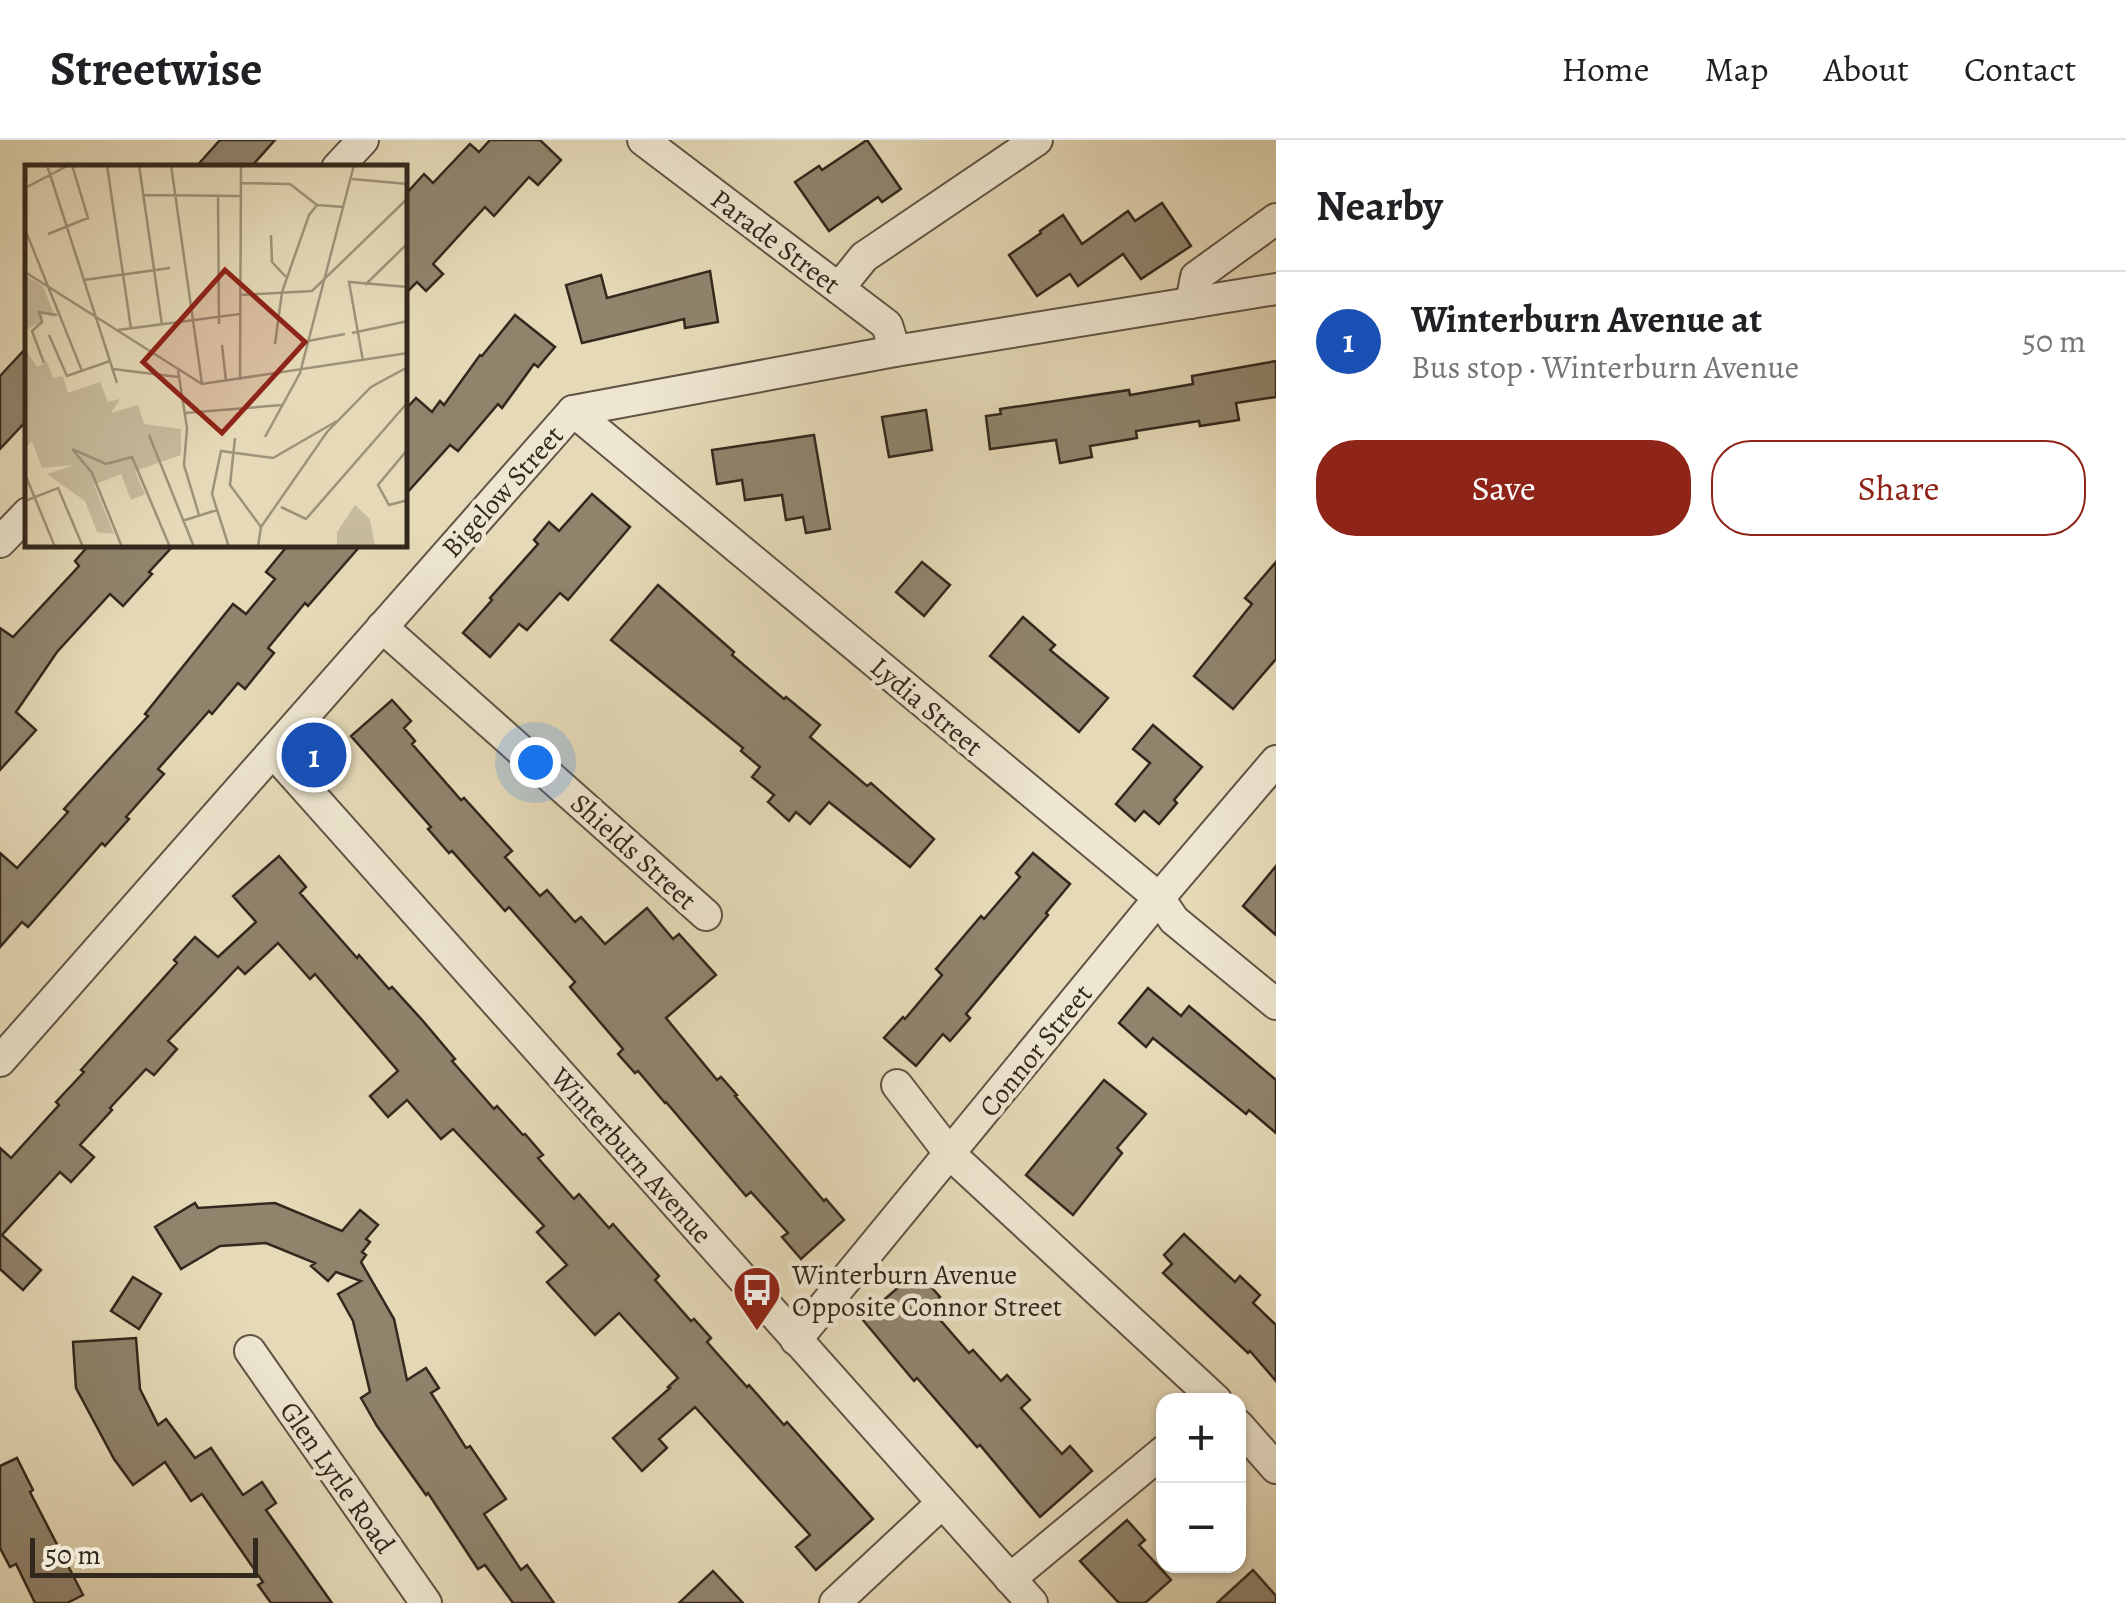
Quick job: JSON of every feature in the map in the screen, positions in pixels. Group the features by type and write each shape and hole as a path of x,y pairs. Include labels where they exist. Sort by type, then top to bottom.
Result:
{"street":[{"path":"340,165 363,140"},
{"name":"Parade Street","path":"643,140 887,325 894,352"},
{"path":"839,288 864,257 1037,140"},
{"path":"1192,303 1196,278 1276,219"},
{"name":"Bigelow Street","path":"0,1061 573,411 1276,288"},
{"name":"Lydia Street","path":"573,411 1158,898 1174,920 1276,1004"},
{"path":"0,542 25,516"},
{"name":"Shields Street","path":"382,627 706,915"},
{"name":"Winterburn Avenue","path":"273,752 1032,1603"},
{"name":"Connor Street","path":"796,1340 1158,898 1276,761"},
{"path":"898,1085 950,1154 1208,1393"},
{"name":"Glen Lytle Road","path":"250,1352 426,1603"},
{"path":"1246,1435 1276,1468"},
{"path":"1010,1579 1156,1458"},
{"path":"836,1603 942,1504"}],"building":[{"path":"220,140 275,140 253,165 198,165"},
{"path":"490,140 540,140 561,160 538,185 529,177 494,216 485,207 433,264 443,274 426,291 417,282 408,291 408,192 424,174 433,183 470,144 479,152"},
{"path":"867,140 901,189 882,202 878,197 829,231 795,182 819,166 822,170"},
{"path":"1162,203 1191,246 1141,279 1123,254 1078,286 1070,274 1037,296 1009,255 1063,215 1082,244 1128,211 1135,221"},
{"path":"710,271 718,322 685,328 684,319 582,343 566,285 601,275 607,298"},
{"path":"515,315 555,347 538,367 534,364 502,408 498,404 458,451 450,445 408,492 408,407 416,398 432,412 440,401 444,405"},
{"path":"25,349 25,422 0,449 0,376"},
{"path":"1276,361 1276,397 1236,403 1239,420 1200,426 1199,421 1136,431 1137,438 1090,446 1092,457 1060,463 1056,440 990,449 986,416 1001,414 1000,409 1129,390 1130,395 1193,384 1192,376"},
{"path":"926,410 932,450 889,457 882,417"},
{"path":"814,435 830,529 806,533 803,517 786,520 782,495 745,500 742,480 717,484 712,450"},
{"path":"592,494 630,527 568,600 560,593 527,630 519,624 490,657 463,633 538,544 534,540 549,522 559,531"},
{"path":"86,548 171,548 123,606 110,594 57,652 16,712 36,730 0,770 0,628 13,637 79,566 75,561"},
{"path":"286,548 358,548 268,648 274,653 245,689 238,683 158,769 164,774 105,846 102,843 28,927 22,922 0,947 0,853 17,868 148,716 145,714 233,604 246,614 275,579 266,572"},
{"path":"922,562 950,585 924,616 896,592"},
{"path":"1276,562 1276,659 1233,709 1194,676 1252,604 1245,598"},
{"path":"658,585 734,652 732,655 820,725 810,737 867,786 871,783 934,839 910,867 829,802 810,824 796,812 789,821 768,802 774,795 752,777 760,767 741,751 743,748 611,640"},
{"path":"1023,617 1055,645 1050,650 1108,698 1079,732 990,656"},
{"path":"392,700 411,721 404,728 415,741 412,744 512,851 505,857 540,896 547,890 575,922 581,917 605,944 647,908 673,939 679,934 716,975 666,1018 844,1220 801,1259 782,1237 788,1233 751,1192 746,1196 666,1102 618,1054 623,1049 570,987 575,982 509,907 505,911 452,851 449,853 351,736"},
{"path":"1153,725 1202,767 1159,824 1144,811 1135,821 1116,804 1150,763 1133,749"},
{"path":"1033,853 1070,884 966,1014 970,1018 950,1041 943,1034 916,1066 884,1038 942,975 936,969 1020,877 1016,873"},
{"path":"279,856 306,887 300,893 357,958 359,955 389,989 392,987 494,1109 497,1106 525,1134 543,1155 538,1158 574,1199 579,1194 609,1228 613,1224 659,1276 655,1280 711,1338 707,1342 784,1425 787,1422 873,1519 816,1570 796,1547 810,1535 695,1407 659,1439 667,1448 642,1471 613,1438 678,1378 619,1313 595,1335 573,1311 547,1282 567,1265 537,1232 544,1226 453,1129 441,1139 407,1100 388,1117 370,1096 398,1071 315,974 310,979 278,943 245,974 238,967 168,1041 177,1049 154,1075 146,1069 80,1145 94,1157 71,1182 60,1172 2,1235 41,1270 23,1290 0,1269 0,1148 11,1158 195,937 218,957 256,922 233,896"},
{"path":"1276,866 1276,935 1243,906"},
{"path":"1148,988 1181,1016 1189,1006 1276,1080 1276,1133 1249,1110 1246,1114 1153,1038 1146,1047 1119,1023"},
{"path":"1104,1080 1146,1114 1117,1148 1122,1153 1073,1215 1026,1175"},
{"path":"195,1203 198,1208 275,1203 342,1231 360,1210 378,1225 366,1239 370,1242 362,1252 366,1255 361,1262 394,1319 407,1380 426,1368 439,1388 431,1393 466,1448 470,1446 506,1499 484,1514 521,1570 527,1565 554,1603 513,1603 485,1565 478,1569 428,1493 377,1426 361,1398 370,1392 353,1321 338,1294 361,1281 336,1272 328,1281 311,1266 315,1263 266,1243 220,1246 181,1269 155,1227"},
{"path":"1184,1234 1235,1282 1240,1276 1260,1295 1253,1303 1276,1325 1276,1381 1250,1351 1163,1273 1172,1264 1164,1255"},
{"path":"917,1271 940,1297 929,1307 969,1353 973,1350 1001,1381 1007,1375 1030,1400 1021,1408 1062,1454 1070,1446 1092,1471 1040,1517 980,1445 977,1447 917,1378 914,1381 862,1319"},
{"path":"133,1277 161,1294 139,1329 111,1311"},
{"path":"136,1338 140,1389 158,1425 166,1419 195,1458 211,1448 243,1495 262,1482 276,1503 266,1510 332,1603 271,1603 258,1585 263,1582 202,1494 191,1501 165,1462 133,1485 114,1459 76,1388 73,1342"},
{"path":"17,1458 33,1490 30,1492 83,1595 67,1603 35,1603 16,1564 10,1567 0,1548 0,1466"},
{"path":"1127,1520 1145,1540 1139,1545 1156,1564 1156,1573 1165,1573 1171,1580 1145,1603 1119,1603 1080,1561"},
{"path":"1253,1570 1276,1596 1276,1603 1217,1603"},
{"path":"713,1571 743,1603 679,1603"}],"place":[{"name":"Winterburn Avenue at","path":"314,755"},
{"name":"Winterburn Avenue Opposite Connor Street","path":"757,1332"}]}
